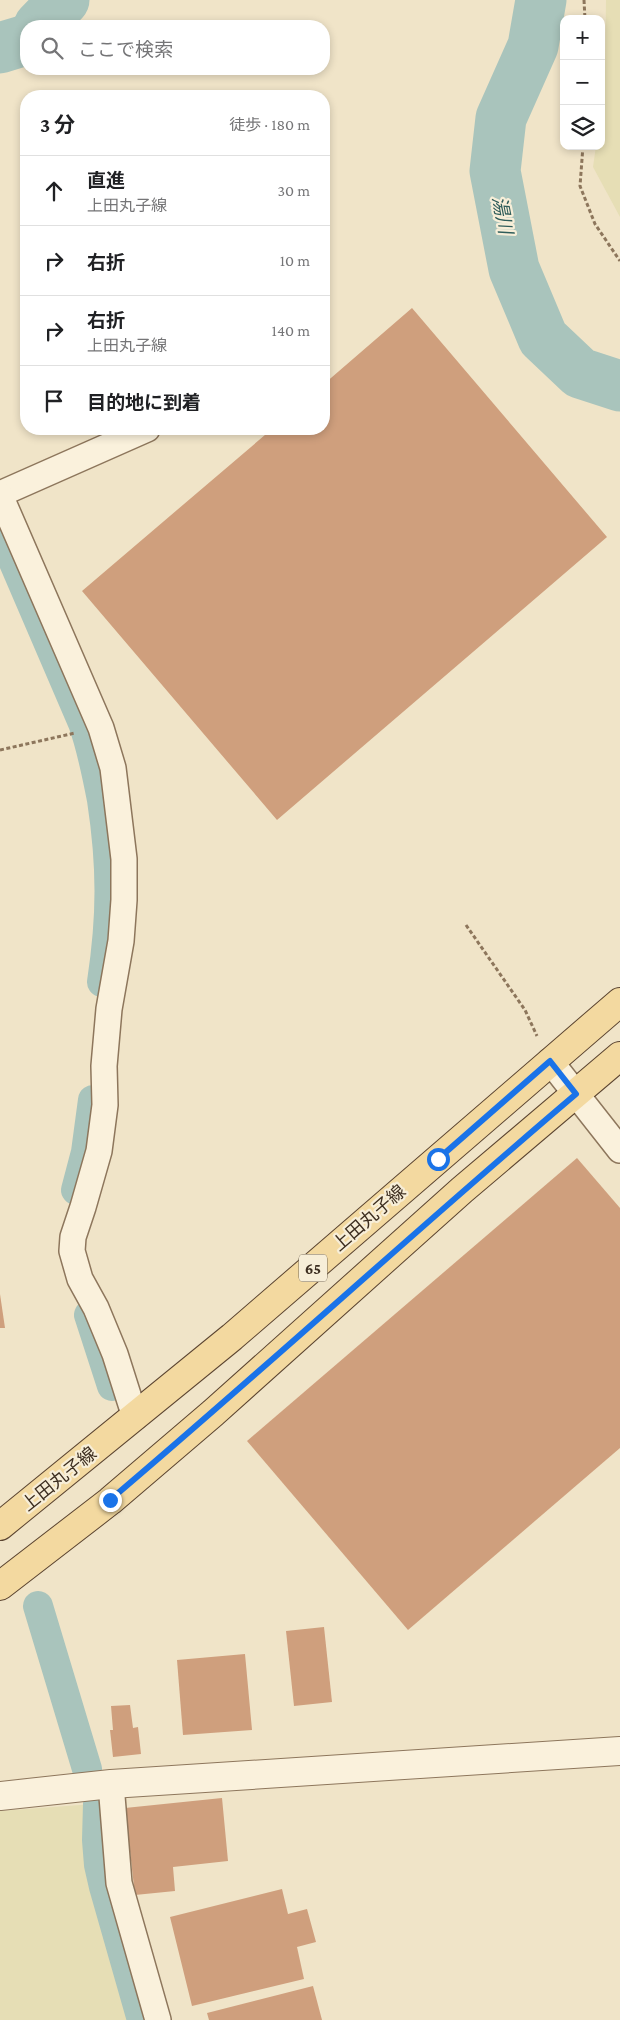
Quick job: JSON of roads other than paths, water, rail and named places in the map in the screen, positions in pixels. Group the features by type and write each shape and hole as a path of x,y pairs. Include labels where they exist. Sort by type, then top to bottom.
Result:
{"main road":[{"name":"上田丸子線","path":"0,1526 74,1468 232,1338 620,1002"},
{"name":"65","path":"0,1586 110,1500 213,1413 462,1190 620,1056"}],"street":[{"path":"134,435 0,495 101,728 113,768 124,859 121,941 109,1009 104,1066 105,1105 99,1151 73,1237 72,1251 80,1279 96,1308 115,1354 135,1417"},
{"path":"550,1061 620,1150"},
{"path":"0,1796 111,1784 620,1751"},
{"path":"111,1784 119,1883 158,2020"}],"waterway":[{"name":"湯川","path":"45,20 64,0"},
{"name":"湯川","path":"541,0 533,46 501,118 495,171 514,269 543,338 580,373 620,386"},
{"name":"湯川","path":"0,48 20,42"},
{"path":"0,530 83,723 94,761 102,800 108,847 110,891 108,935 102,982"},
{"path":"76,1190 86,1152 93,1100"},
{"path":"89,1315 112,1386"},
{"path":"38,1606 87,1769"},
{"path":"98,1804 97,1840 99,1865 142,2020"}]}
